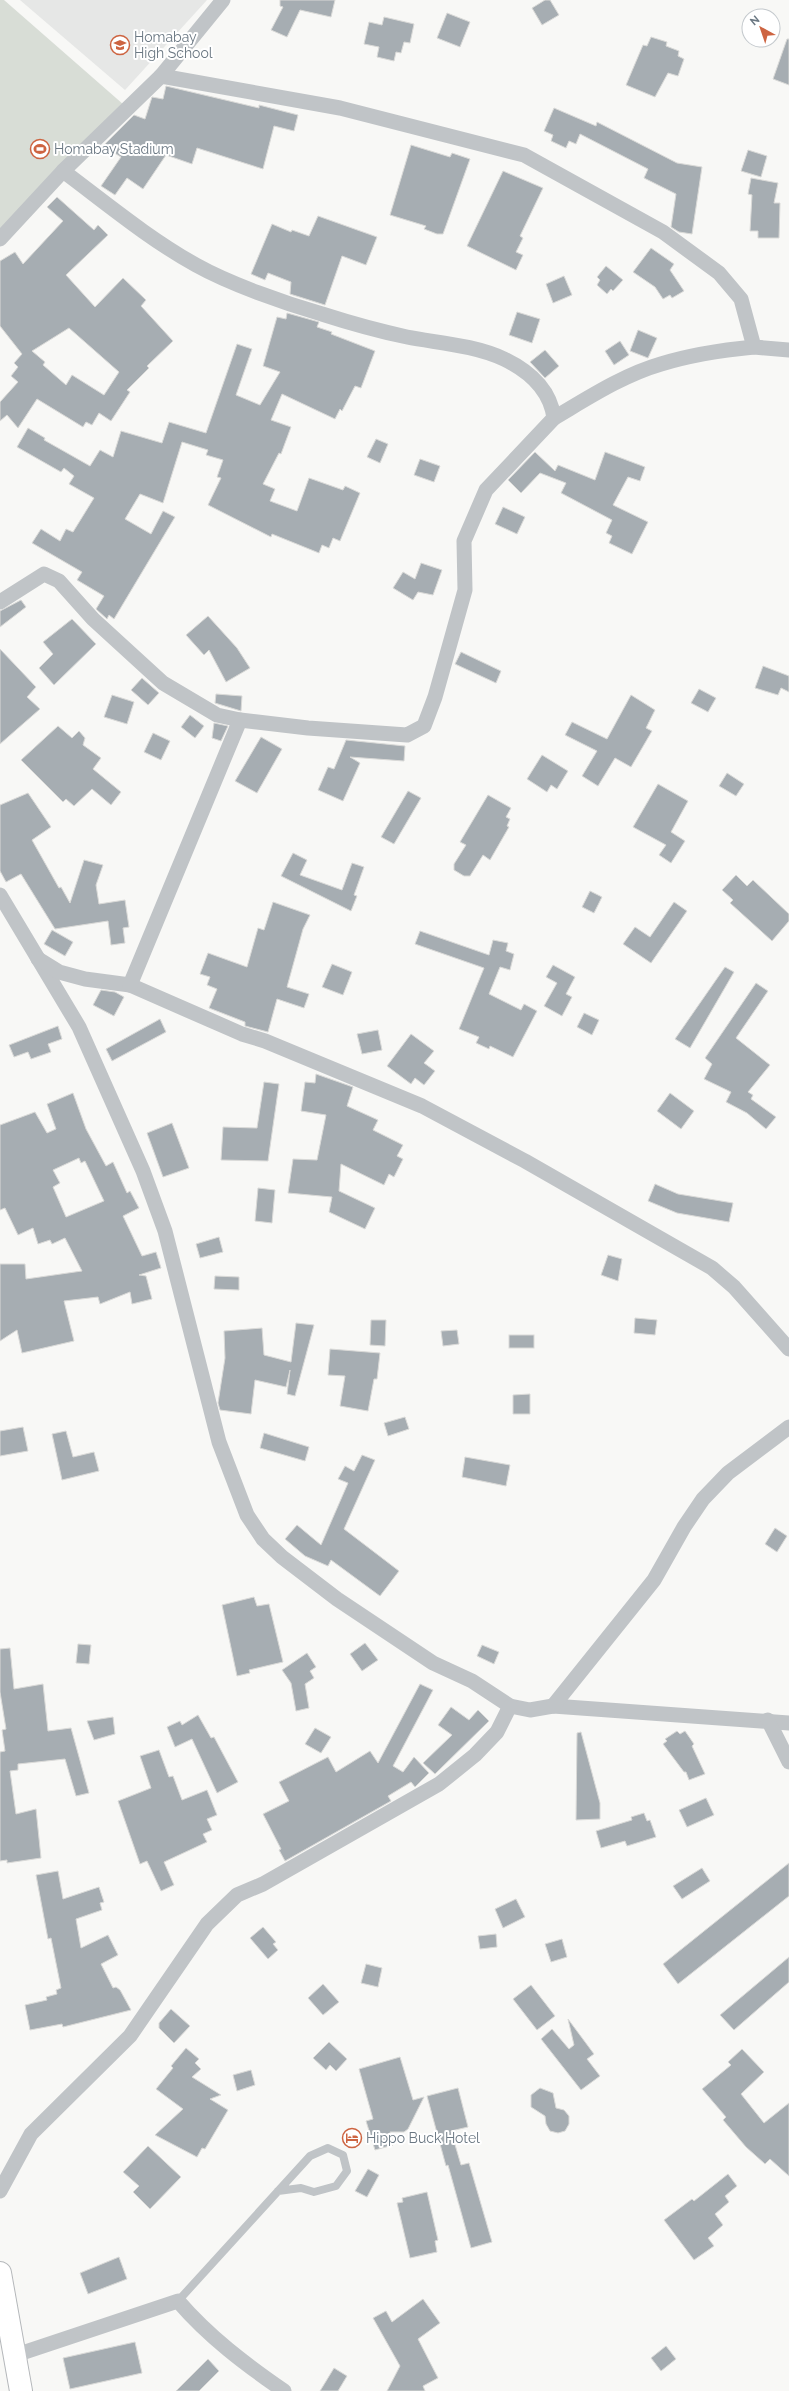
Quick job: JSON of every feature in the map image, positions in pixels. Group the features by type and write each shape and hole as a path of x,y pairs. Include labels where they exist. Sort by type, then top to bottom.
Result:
{"highway":[{"path":"0,2273 13,2356 21,2391"}],"street":[{"path":"0,239 63,171 161,76 223,0"},
{"path":"161,76 340,108 524,155 663,232 719,273 742,299 754,347"},
{"path":"63,171 170,249 196,266 234,283 322,314 406,336 477,350 503,358 529,373 545,390 552,405 554,418"},
{"path":"0,602 44,574 59,581 93,620 163,683 217,715 240,720 308,728 407,735 424,726 435,697 466,590 464,541 486,490 554,418 615,383 660,364 728,349 754,347 789,350"},
{"path":"130,985 240,720"},
{"path":"0,895 35,957 78,1027 143,1171 165,1231 219,1442 247,1515 263,1539 282,1557 337,1599 433,1663 472,1682 510,1706 530,1710 553,1706 768,1720 789,1723"},
{"path":"35,957 59,972 84,979 130,985 242,1034 265,1041 422,1106 525,1161 712,1268 734,1287 789,1349"},
{"path":"553,1706 654,1580 684,1527 703,1499 728,1473 789,1428"},
{"path":"0,2191 31,2134 130,2036 207,1924 237,1895 263,1884 439,1784 475,1755 497,1732 510,1706"},
{"path":"768,1720 789,1762"},
{"path":"13,2356 178,2301 232,2355 284,2391"}],"lane":[{"path":"178,2301 278,2191 310,2156 328,2148 343,2155 347,2171 336,2186 314,2192 301,2188 278,2191"}],"shaded area":[{"name":"Homabay Stadium","path":"0,0 4,0 124,105 0,230"},
{"name":"Homabay High School","path":"20,0 207,0 125,90"}],"building":[{"path":"280,0 335,0 331,17 300,10 287,37 271,30 283,7 280,6"},
{"path":"545,0 550,0 559,15 542,25 532,8"},
{"path":"447,13 470,22 460,47 437,38"},
{"path":"384,17 414,24 410,43 404,42 401,53 396,52 394,61 377,57 379,47 364,44 369,22 382,25"},
{"path":"651,37 667,42 666,46 679,51 678,56 684,59 678,76 668,73 655,97 626,85 643,45 647,46"},
{"path":"787,39 789,39 789,85 773,79"},
{"path":"166,86 259,108 259,105 298,115 294,131 274,126 263,169 197,148 192,164 166,155 143,189 127,178 115,195 101,186 121,157 103,146 134,115 145,119 152,97 163,99"},
{"path":"554,108 596,126 597,122 677,163 702,167 692,234 679,232 671,227 676,194 644,178 648,169 580,134 576,144 569,141 566,148 551,141 553,135 544,131"},
{"path":"411,145 450,157 452,153 470,159 443,234 437,234 424,229 426,226 390,215"},
{"path":"748,150 767,156 761,177 741,171"},
{"path":"503,171 543,188 520,236 523,238 516,252 523,255 516,270 467,246"},
{"path":"751,178 778,183 774,203 780,203 779,238 758,238 758,231 750,231 752,195 748,194"},
{"path":"57,197 94,230 98,225 108,235 66,275 95,307 123,278 146,300 141,306 173,341 147,366 149,368 127,390 130,392 111,421 99,413 92,425 86,422 83,427 37,399 18,428 7,415 0,421 0,402 18,382 11,376 18,367 14,363 22,354 0,326 0,261 15,252 23,264 63,221 47,207","holes":["69,328 119,372 104,395 72,375 66,385 43,365 45,362 32,351"]},
{"path":"318,216 377,237 366,265 342,256 325,305 290,294 291,282 268,273 265,280 251,274 272,224 291,232 292,230 309,236"},
{"path":"651,248 674,264 670,270 684,291 672,298 670,295 663,299 655,287 633,272"},
{"path":"606,266 623,280 613,291 611,289 607,294 597,285 600,280 597,277"},
{"path":"564,276 572,295 553,303 546,284"},
{"path":"517,312 540,319 532,343 509,335"},
{"path":"287,313 319,322 317,327 375,351 361,388 355,386 342,411 340,409 335,419 282,394 271,420 291,427 281,454 279,453 263,484 275,489 270,501 297,511 309,478 343,490 345,486 360,493 340,541 333,538 329,548 322,545 319,553 272,534 271,537 208,505 221,478 217,477 223,460 206,455 208,450 182,442 163,503 140,494 125,519 151,534 163,511 175,517 114,619 109,615 107,619 96,609 104,596 77,580 82,572 32,543 41,529 60,541 66,529 73,532 94,498 69,484 74,476 64,468 61,472 17,447 28,428 45,438 44,440 90,466 100,450 113,457 121,431 162,443 169,422 206,433 237,344 252,349 236,395 260,405 280,372 263,366 277,317 286,319"},
{"path":"638,330 657,338 648,358 630,351"},
{"path":"620,341 629,355 614,365 605,351"},
{"path":"545,350 559,366 545,378 530,362"},
{"path":"376,439 388,444 380,463 367,457"},
{"path":"535,452 555,471 558,465 595,480 605,452 645,467 640,481 628,477 613,505 648,522 632,554 609,543 612,536 606,533 612,520 561,493 566,483 540,473 521,493 508,480"},
{"path":"420,459 440,466 434,482 414,475"},
{"path":"503,507 525,517 517,534 495,524"},
{"path":"421,563 442,570 433,595 418,592 413,600 393,588 403,572 415,579"},
{"path":"21,600 26,607 0,627 0,611"},
{"path":"208,616 237,648 250,668 226,682 209,650 204,655 186,635"},
{"path":"72,619 96,644 54,685 39,668 53,654 43,642"},
{"path":"0,649 36,687 27,697 40,709 0,744"},
{"path":"461,652 501,671 496,683 455,664"},
{"path":"763,666 789,676 789,692 781,688 778,695 755,688"},
{"path":"142,678 159,693 148,705 131,690"},
{"path":"699,689 716,698 708,712 691,703"},
{"path":"216,694 242,696 241,711 215,703"},
{"path":"112,695 134,702 127,724 104,717"},
{"path":"631,695 655,710 646,728 652,731 631,767 615,758 598,786 582,776 597,751 565,735 572,722 607,739"},
{"path":"190,715 204,726 195,738 181,727"},
{"path":"214,723 228,726 221,741 212,738"},
{"path":"58,726 72,738 79,731 85,738 83,745 101,758 93,769 121,792 111,805 92,789 74,806 66,799 63,802 21,760"},
{"path":"153,733 170,741 161,760 144,752"},
{"path":"261,737 282,749 257,793 235,781"},
{"path":"346,740 405,746 404,761 350,757 360,763 343,801 318,790 328,767 334,769"},
{"path":"542,755 568,771 557,789 551,785 547,792 527,779"},
{"path":"727,773 744,784 736,796 719,786"},
{"path":"658,784 688,801 671,832 685,841 671,863 659,855 666,845 633,827"},
{"path":"408,791 421,798 394,844 381,837"},
{"path":"28,793 51,827 32,840 59,888 61,887 70,903 84,860 103,865 96,885 99,904 125,900 129,927 123,928 125,943 111,945 108,921 55,929 21,874 6,882 0,871 0,805"},
{"path":"488,795 511,808 506,817 510,819 507,826 509,827 490,860 483,855 470,876 464,876 454,870 454,864 466,845 460,842"},
{"path":"293,853 307,860 300,875 342,890 352,863 364,867 354,895 357,896 351,911 281,876"},
{"path":"736,875 747,886 753,880 789,914 789,921 772,941 730,903 733,900 722,890"},
{"path":"590,891 602,897 594,913 582,907"},
{"path":"273,902 310,915 303,929 287,987 309,994 304,1008 277,999 268,1032 245,1026 245,1022 209,1008 217,989 207,985 210,977 200,974 208,953 247,967 258,928 264,930"},
{"path":"674,902 687,911 651,963 623,944 635,927 650,937"},
{"path":"52,930 73,942 65,956 44,944"},
{"path":"420,931 489,955 493,940 508,943 506,951 514,954 510,970 500,967 489,994 521,1010 524,1004 537,1011 513,1057 490,1046 489,1049 476,1043 479,1037 459,1029 484,968 415,944"},
{"path":"332,964 352,972 343,995 322,987"},
{"path":"553,965 575,977 566,994 572,997 562,1016 544,1006 557,983 546,977"},
{"path":"725,967 734,972 690,1048 675,1039"},
{"path":"756,983 768,991 736,1038 770,1065 748,1092 753,1095 751,1099 776,1117 766,1129 747,1113 726,1102 731,1092 704,1079 712,1064 705,1058"},
{"path":"101,990 115,992 124,997 114,1016 93,1005"},
{"path":"584,1013 599,1020 592,1035 577,1027"},
{"path":"160,1019 166,1032 112,1061 106,1049"},
{"path":"58,1026 62,1039 48,1044 51,1052 31,1059 28,1052 14,1057 9,1045"},
{"path":"378,1030 382,1050 362,1054 357,1034"},
{"path":"411,1034 434,1051 424,1063 435,1071 424,1085 415,1078 411,1084 387,1066"},
{"path":"316,1074 353,1087 347,1106 378,1120 373,1130 403,1145 397,1156 403,1159 394,1177 389,1174 384,1185 341,1164 339,1191 375,1208 365,1229 329,1212 332,1197 288,1193 293,1159 317,1160 326,1115 301,1111 305,1082 315,1083"},
{"path":"264,1082 279,1084 268,1161 221,1160 223,1127 257,1128"},
{"path":"73,1093 86,1129 106,1166 113,1162 127,1193 130,1191 139,1208 123,1216 142,1256 156,1252 161,1268 139,1275 146,1276 152,1299 132,1304 130,1292 100,1304 98,1297 64,1301 74,1341 22,1353 17,1330 0,1341 0,1264 25,1264 26,1279 82,1271 65,1238 52,1244 50,1240 38,1244 33,1228 18,1235 5,1208 0,1210 0,1125 35,1112 47,1133 56,1129 47,1104","holes":["79,1158 81,1163 85,1161 104,1201 66,1217 53,1187 60,1183 53,1170"]},
{"path":"670,1093 694,1111 681,1129 657,1111"},
{"path":"172,1123 189,1168 163,1177 147,1133"},
{"path":"655,1184 678,1194 733,1203 729,1222 677,1213 648,1201"},
{"path":"258,1188 275,1190 272,1223 255,1221"},
{"path":"219,1237 223,1252 200,1258 196,1244"},
{"path":"608,1255 622,1259 618,1281 601,1275"},
{"path":"215,1276 239,1277 239,1290 214,1289"},
{"path":"635,1318 657,1320 655,1335 634,1333"},
{"path":"371,1320 386,1320 385,1346 370,1345"},
{"path":"296,1323 314,1325 295,1396 287,1394 290,1370 286,1387 255,1380 251,1414 220,1410 218,1403 225,1358 224,1331 262,1328 264,1355 291,1362"},
{"path":"457,1330 459,1344 443,1346 441,1331"},
{"path":"509,1335 534,1335 534,1348 509,1348"},
{"path":"330,1349 380,1353 377,1379 374,1379 368,1411 340,1406 345,1376 328,1375"},
{"path":"530,1394 530,1414 513,1414 513,1395"},
{"path":"405,1417 409,1429 388,1436 384,1423"},
{"path":"23,1427 28,1451 0,1456 0,1431"},
{"path":"66,1431 73,1457 94,1452 99,1471 62,1480 52,1434"},
{"path":"264,1433 309,1447 305,1461 260,1448"},
{"path":"362,1455 375,1460 344,1529 399,1571 380,1596 331,1560 328,1566 305,1556 285,1539 297,1525 321,1545 348,1483 338,1479 345,1466 354,1471"},
{"path":"465,1457 510,1465 506,1486 462,1477"},
{"path":"775,1528 787,1536 777,1552 765,1544"},
{"path":"254,1597 257,1606 269,1604 283,1662 249,1670 250,1673 237,1676 222,1605"},
{"path":"365,1643 378,1660 362,1671 350,1654"},
{"path":"78,1644 91,1645 89,1664 76,1663"},
{"path":"482,1645 499,1652 494,1664 477,1656"},
{"path":"10,1648 14,1689 43,1684 48,1731 71,1728 89,1793 76,1796 65,1759 18,1764 18,1770 10,1771 16,1814 36,1809 41,1858 7,1863 7,1860 0,1861 0,1752 5,1751 2,1730 6,1729 0,1692 0,1649"},
{"path":"307,1653 316,1667 310,1671 314,1678 305,1684 309,1708 296,1711 291,1683 282,1670"},
{"path":"420,1684 433,1690 393,1766 403,1772 414,1757 429,1773 415,1787 411,1782 388,1796 391,1801 285,1861 279,1850 281,1849 263,1814 289,1801 279,1782 328,1757 336,1772 370,1751 378,1763"},
{"path":"451,1707 469,1720 478,1710 489,1721 435,1774 423,1763 452,1735 438,1725"},
{"path":"198,1715 211,1738 214,1737 238,1782 217,1793 192,1739 175,1747 167,1727 180,1721 182,1725"},
{"path":"113,1717 115,1734 94,1740 87,1721"},
{"path":"315,1728 331,1737 321,1753 305,1744"},
{"path":"677,1731 680,1734 685,1731 694,1744 692,1746 705,1774 689,1780 686,1772 684,1772 663,1744 667,1741 665,1739"},
{"path":"581,1732 600,1803 600,1819 576,1820 577,1733"},
{"path":"159,1750 169,1777 173,1776 182,1800 207,1790 217,1815 207,1819 212,1830 203,1834 207,1842 164,1862 174,1885 161,1891 147,1861 140,1864 118,1801 151,1788 140,1756"},
{"path":"706,1798 714,1815 687,1827 679,1810"},
{"path":"644,1813 647,1821 650,1820 656,1837 627,1846 625,1841 601,1848 596,1831 632,1820 631,1817"},
{"path":"789,1863 789,1896 678,1984 663,1964"},
{"path":"702,1868 710,1881 682,1899 673,1886"},
{"path":"58,1871 63,1899 99,1887 104,1902 100,1903 102,1910 76,1919 81,1948 108,1935 118,1955 101,1964 113,1988 116,1987 120,1990 131,2010 63,2027 62,2024 30,2030 25,2005 47,2000 46,1997 57,1994 56,1990 61,1988 51,1938 48,1939 36,1875"},
{"path":"516,1899 525,1917 503,1928 495,1909"},
{"path":"263,1927 276,1942 273,1944 278,1950 268,1959 250,1938"},
{"path":"496,1934 497,1947 480,1949 478,1936"},
{"path":"562,1939 567,1957 551,1962 545,1944"},
{"path":"789,1957 789,1982 734,2030 720,2015"},
{"path":"366,1964 382,1968 378,1987 361,1983"},
{"path":"323,1984 339,2002 323,2015 308,1998"},
{"path":"531,1985 555,2016 537,2030 513,1999"},
{"path":"171,2009 190,2026 174,2043 159,2028 159,2023"},
{"path":"568,2019 594,2054 587,2059 600,2076 581,2090 541,2039 552,2029 569,2049 574,2045"},
{"path":"329,2042 347,2059 336,2071 330,2065 326,2070 313,2058"},
{"path":"186,2048 199,2059 195,2063 201,2069 192,2077 221,2095 210,2099 228,2110 205,2149 202,2148 197,2157 155,2135 183,2109 156,2089 173,2068 171,2066"},
{"path":"742,2049 764,2072 741,2094 764,2123 789,2103 789,2176 770,2159 765,2164 746,2147 723,2120 726,2117 702,2089 731,2065 728,2062"},
{"path":"400,2057 413,2100 424,2097 408,2129 404,2132 390,2132 393,2145 375,2150 366,2121 373,2119 359,2069"},
{"path":"251,2070 255,2085 237,2091 233,2075"},
{"path":"458,2088 468,2127 451,2131 461,2165 469,2163 492,2242 471,2248 448,2165 446,2166 427,2096"},
{"path":"540,2088 553,2093 556,2108 564,2110 569,2116 569,2124 565,2131 558,2133 550,2131 546,2124 545,2116 531,2107 531,2095"},
{"path":"148,2146 181,2177 150,2209 133,2192 139,2186 123,2172"},
{"path":"368,2169 379,2175 367,2197 355,2191"},
{"path":"728,2174 737,2186 725,2196 729,2202 715,2214 723,2225 708,2238 714,2246 694,2260 664,2220 692,2199 694,2201"},
{"path":"427,2192 438,2240 435,2241 437,2252 410,2258 397,2203 403,2202 402,2198"},
{"path":"119,2257 127,2279 88,2294 80,2273"},
{"path":"423,2299 440,2323 418,2339 438,2378 423,2386 425,2391 387,2391 400,2366 373,2318 386,2311 392,2322"},
{"path":"135,2342 142,2373 70,2389 63,2358"},
{"path":"666,2346 676,2359 661,2371 651,2358"},
{"path":"208,2359 219,2371 199,2391 176,2391"},
{"path":"334,2368 347,2376 338,2391 320,2391"}],"place":[{"name":"Homabay High School","path":"120,45"},
{"name":"Homabay Stadium","path":"40,149"},
{"name":"Hippo Buck Hotel","path":"352,2138"}]}
